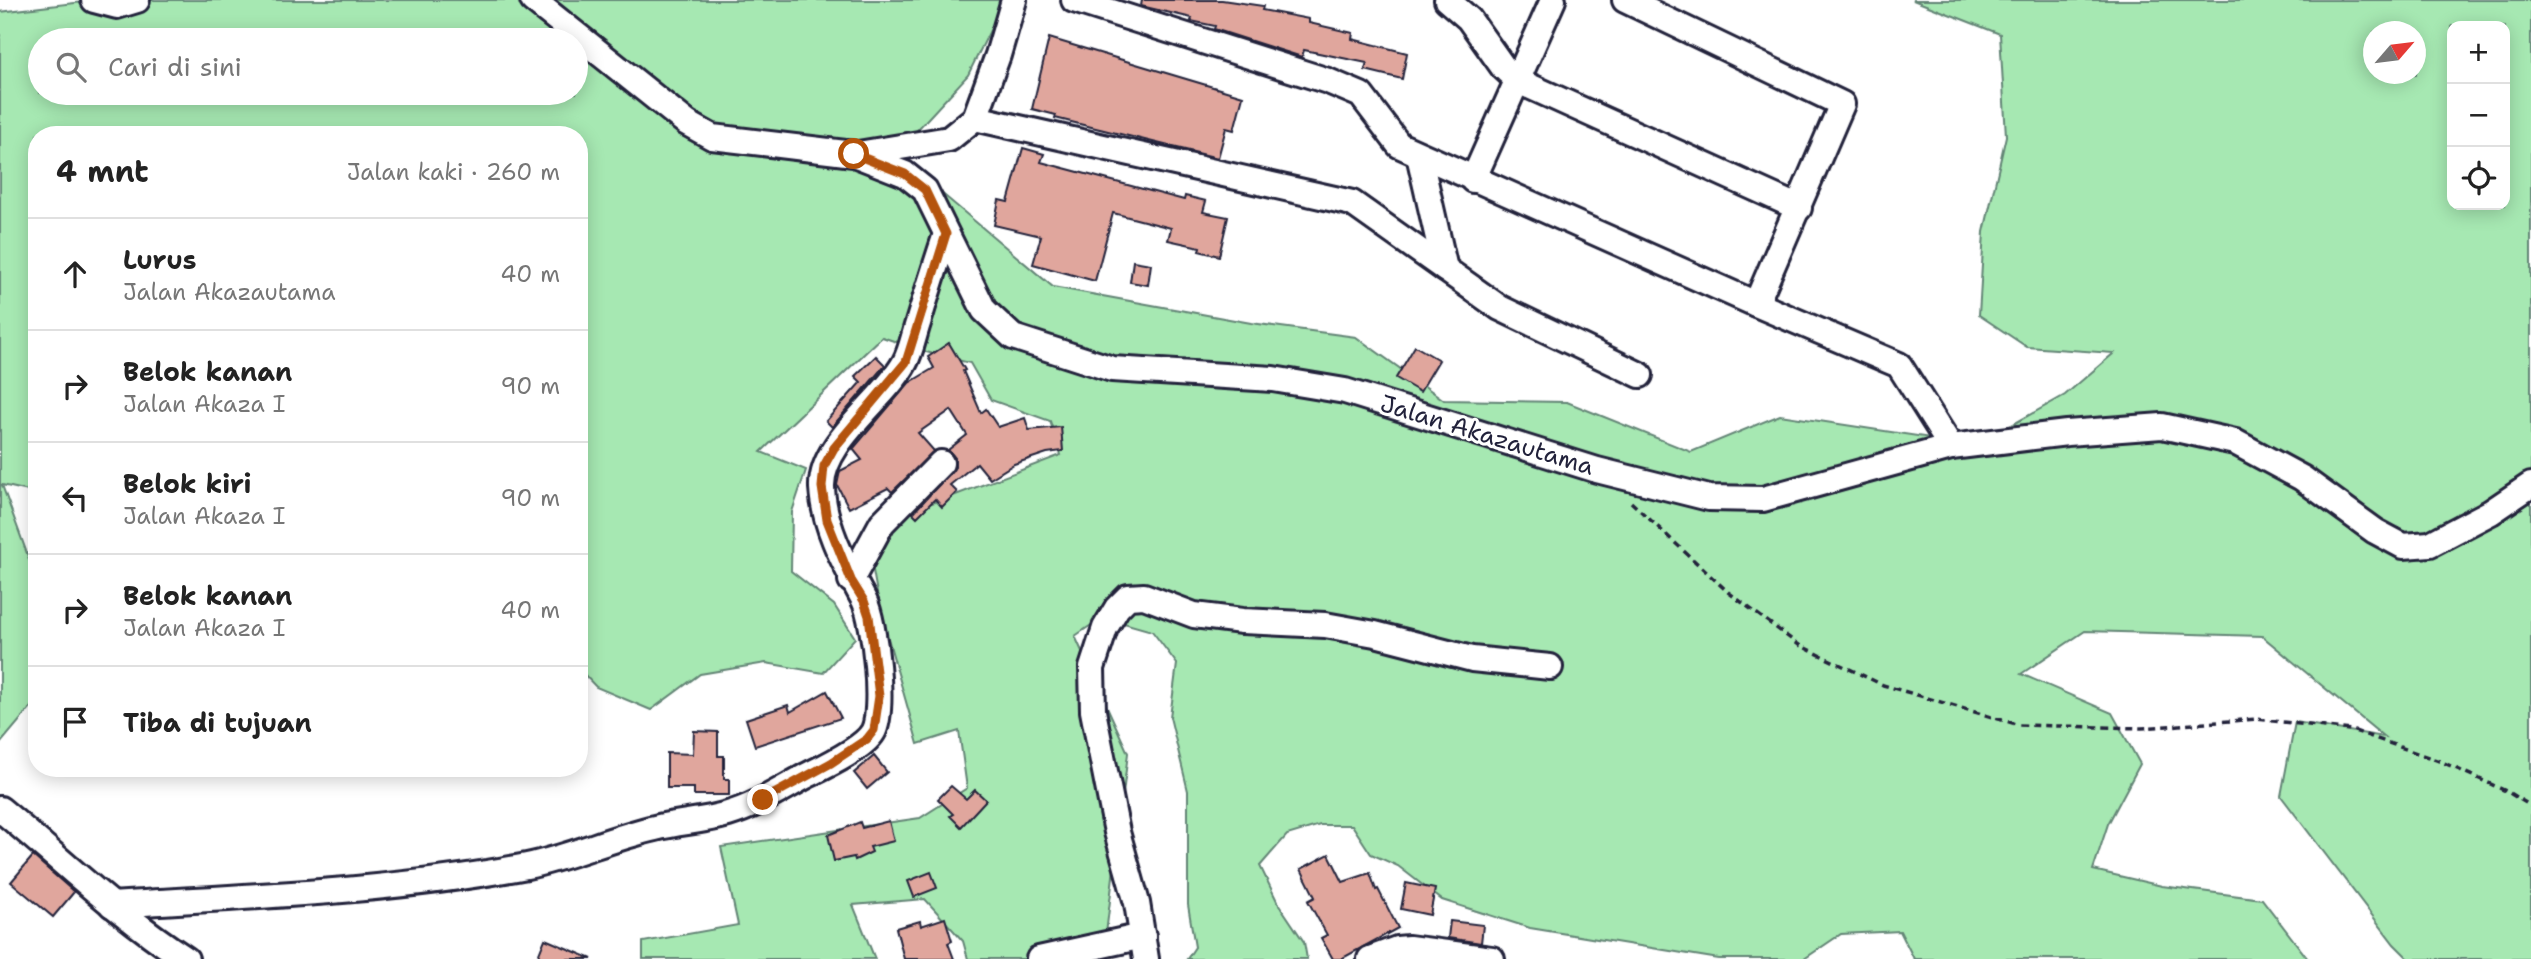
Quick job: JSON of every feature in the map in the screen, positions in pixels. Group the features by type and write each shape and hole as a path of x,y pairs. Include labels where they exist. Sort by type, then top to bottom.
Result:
{"street":[{"path":"94,0 117,6 137,0"},
{"name":"Jalan Akazautama","path":"533,0 568,28"},
{"path":"854,154 949,139 975,118 1014,0"},
{"path":"1074,0 1328,81 1361,95 1399,145 1899,365 1951,447"},
{"path":"1447,0 1469,19 1503,67 1518,81 1799,208"},
{"path":"1474,180 1553,0"},
{"path":"1625,0 1842,104 1756,304"},
{"name":"Jalan Akazautama","path":"588,44 687,123 712,137 854,154 905,174 925,190 984,310 1013,337 1112,369 1273,379 1346,391 1597,470 1709,498 1763,499 1951,447 2067,433 2162,426 2235,442 2302,478 2375,531 2403,546 2430,544 2491,512 2531,485"},
{"path":"975,118 1352,203 1500,308 1640,375"},
{"path":"1419,155 1446,269"},
{"path":"112,905 366,888 564,858 656,827 722,816 763,800 831,763 867,739 874,730 879,696 869,616 827,520 822,487 824,466 834,448 906,362 946,234"},
{"path":"851,580 882,523 940,463"},
{"path":"1039,959 1145,947 1117,832 1093,711 1092,668 1105,628 1117,608 1128,597 1144,596 1194,615 1242,621 1325,625 1375,634 1472,659 1550,667"},
{"path":"0,808 112,905 152,937 186,959"},
{"path":"1370,959 1397,949 1409,948 1492,959"}],"path":[{"path":"1627,498 1728,593 1799,645 1883,685 2019,725 2142,728 2256,719 2352,730 2442,762 2506,791 2531,806"}],"green space":[{"path":"100,0 1005,0 968,75 895,154 1053,287 1251,323 1356,337 1444,400 1567,402 1691,452 1780,415 1976,445 2065,395 2114,353 2027,347 1979,315 1984,232 2006,136 2000,34 1913,0 2531,0 2531,959 2409,959 2394,944 2281,796 2295,722 2384,737 2262,636 2085,631 2021,674 2112,713 2140,764 2108,824 2093,870 2162,886 2262,899 2308,959 1914,959 1900,931 1841,934 1804,959 1719,959 1530,928 1442,900 1398,866 1371,854 1352,825 1320,825 1287,835 1260,866 1278,903 1304,942 1307,959 1187,959 1195,947 1188,905 1188,791 1170,717 1177,664 1152,631 1103,617 1075,636 1128,753 1104,950 1095,959 968,959 963,941 925,899 853,905 875,959 643,959 643,942 738,925 721,847 920,818 967,788 959,731 918,744 880,610 869,548 901,512 945,499 1061,455 1050,421 991,400 970,363 882,337 761,452 806,470 792,512 791,571 834,605 855,638 823,673 766,663 700,674 651,710 596,687 588,679 588,126 28,126 28,491 2,485 28,556 28,711 0,744 0,12"}],"building":[{"path":"1142,0 1222,0 1263,6 1262,10 1309,19 1309,23 1353,33 1352,39 1407,53 1402,79 1365,70 1367,63 1304,50 1302,57 1214,29 1215,26 1191,21 1192,18 1141,6"},
{"path":"1049,38 1243,96 1234,130 1226,128 1218,158 1055,118 1056,115 1032,109"},
{"path":"1023,148 1044,154 1041,162 1184,200 1185,196 1206,201 1203,212 1228,217 1219,256 1199,251 1200,247 1168,240 1171,228 1113,213 1095,281 1033,264 1041,236 994,225 999,200 1008,202"},
{"path":"1133,261 1151,264 1148,285 1130,282"},
{"path":"949,343 965,370 963,371 981,413 986,409 998,427 1025,418 1029,430 1061,427 1063,451 1047,453 1014,464 990,479 977,463 950,485 957,492 942,507 935,499 917,517 913,513 955,467 955,458 948,450 967,435 951,410 918,433 934,451 892,492 888,488 849,508 837,485 840,471 862,460 853,449 909,383 934,368 928,357"},
{"path":"1415,346 1439,360 1420,392 1396,378"},
{"path":"876,356 885,365 832,427 826,421 861,382 855,376"},
{"path":"827,691 841,718 755,746 746,719 788,705 790,712"},
{"path":"694,731 718,732 718,756 724,756 724,779 729,779 729,795 694,795 694,788 667,788 667,753 693,754"},
{"path":"874,756 887,772 867,789 854,773"},
{"path":"951,786 966,799 975,790 986,800 961,827 938,799"},
{"path":"889,821 894,841 870,847 872,852 855,860 854,857 834,861 828,835 860,822 862,828"},
{"path":"1329,854 1343,882 1370,873 1376,890 1378,889 1398,928 1341,959 1333,959 1321,938 1327,935 1308,901 1315,897 1301,869"},
{"path":"33,856 74,892 53,917 11,882"},
{"path":"931,872 937,888 914,897 908,881"},
{"path":"1406,883 1435,889 1430,915 1401,909"},
{"path":"945,918 952,941 948,943 954,959 904,959 896,928 920,921 921,926"},
{"path":"1450,921 1483,925 1481,943 1448,938"},
{"path":"545,939 592,959 537,959"}],"route":[{"path":"763,800 831,763 867,739 874,730 879,696 869,616 827,520 822,487 824,466 834,448 906,362 946,234 925,190 905,174 854,154"}]}
